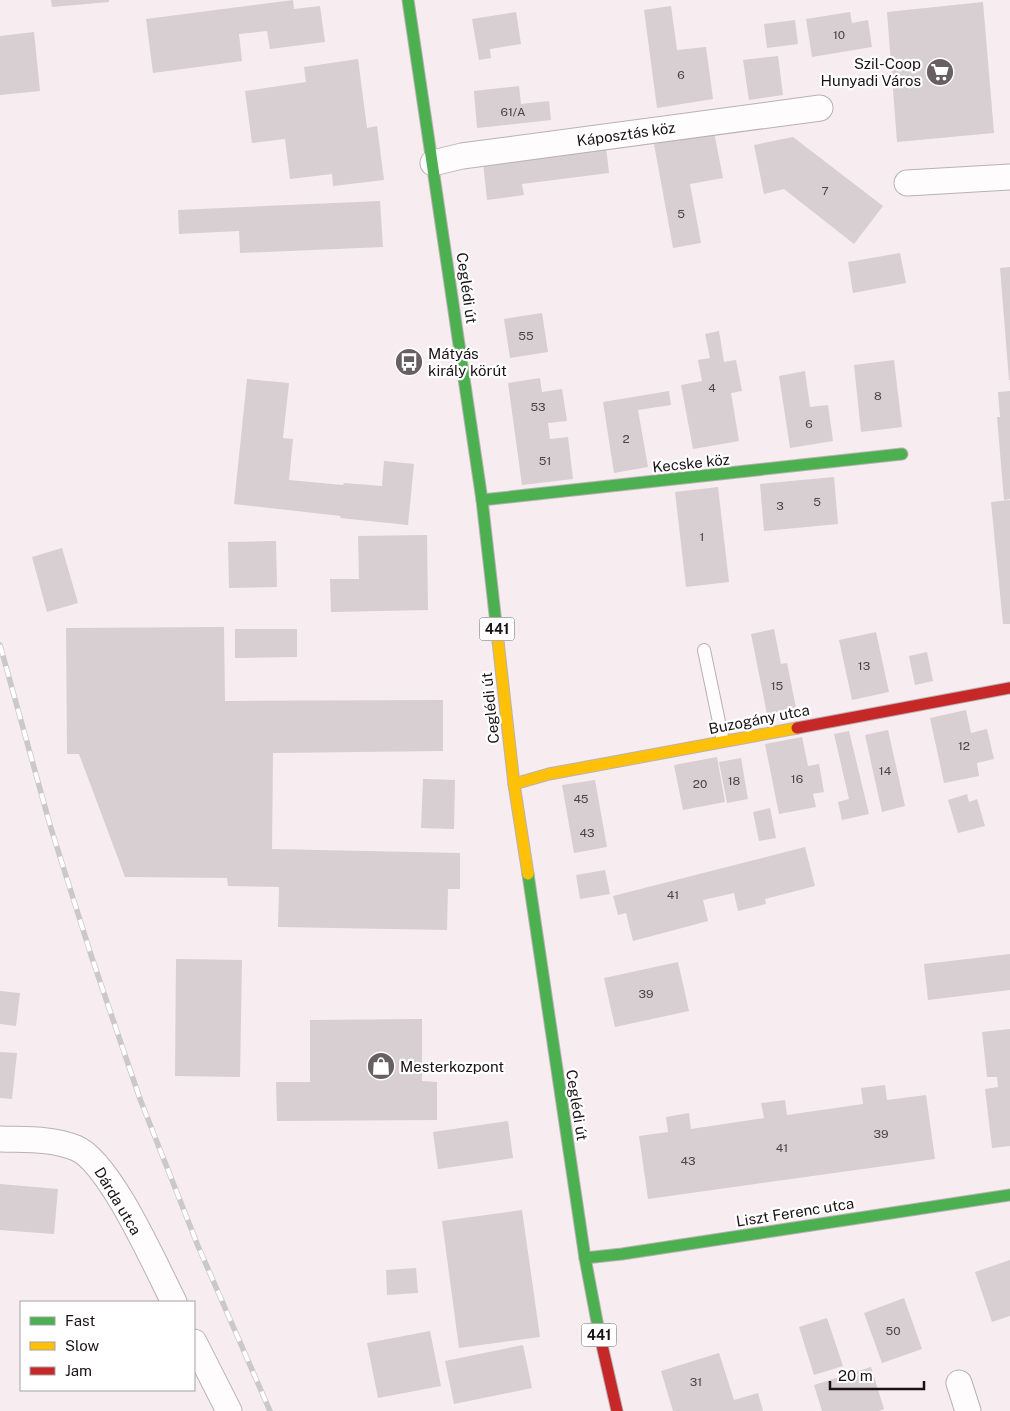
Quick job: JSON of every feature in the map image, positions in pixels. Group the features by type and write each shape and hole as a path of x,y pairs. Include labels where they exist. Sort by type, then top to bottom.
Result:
{"main road":[{"name":"Ceglédi út","path":"408,0 482,500 514,784 585,1258 617,1411"},
{"name":"Kecske köz","path":"482,500 902,454"},
{"name":"Buzogány utca","path":"514,784 549,774 1010,688"},
{"name":"Liszt Ferenc utca","path":"585,1258 1010,1195"}],"street":[{"name":"Káposztás köz","path":"433,163 462,156 820,108"},
{"path":"907,182 1010,177"},
{"name":"Dárda utca","path":"0,1139 61,1143 86,1153 104,1174 131,1217 173,1301"},
{"path":"195,1344 229,1411"},
{"path":"959,1383 968,1411"}],"lane":[{"path":"704,650 723,741"}],"building":[{"path":"51,0 109,0 109,2 52,7"},
{"path":"293,0 294,9 320,6 325,42 270,49 267,31 239,34 242,61 153,73 146,19"},
{"name":"Szil-Coop Hunyadi Város","path":"983,2 994,133 897,142 887,12"},
{"path":"671,6 677,50 706,47 713,99 657,108 644,10"},
{"path":"516,12 521,44 490,49 491,58 479,60 472,19"},
{"path":"850,12 852,23 868,20 872,47 812,57 806,19"},
{"path":"795,20 798,44 767,48 764,24"},
{"path":"34,32 40,91 0,95 0,36"},
{"path":"778,56 783,95 749,100 743,60"},
{"path":"358,59 367,128 377,126 384,180 333,186 332,174 290,179 285,139 252,143 245,91 306,82 304,67"},
{"path":"519,86 521,104 549,101 551,120 477,128 474,91"},
{"path":"714,132 723,178 690,184 701,243 673,248 654,144"},
{"path":"793,137 883,206 854,244 784,189 764,194 754,145"},
{"path":"606,147 609,173 522,184 524,195 487,200 483,162"},
{"path":"380,201 383,247 240,253 239,231 179,234 178,210"},
{"path":"900,253 906,283 853,293 848,262"},
{"path":"1010,267 1010,380 1009,380 1000,268"},
{"path":"542,313 548,352 510,358 504,319"},
{"path":"719,331 724,362 736,360 742,391 731,393 739,441 693,449 681,385 702,381 698,360 710,358 705,334"},
{"path":"894,360 902,427 861,432 854,365"},
{"path":"805,371 810,407 828,405 833,441 790,448 779,376"},
{"path":"540,378 542,392 562,389 567,421 548,423 550,439 568,437 573,479 522,485 508,383"},
{"path":"247,379 289,383 283,438 293,439 289,480 343,485 344,483 382,486 384,461 414,464 408,525 234,504"},
{"path":"669,391 671,405 638,410 648,467 614,473 603,402"},
{"path":"1010,391 1010,499 1004,500 997,417 1000,417 998,392"},
{"path":"834,477 838,524 764,531 760,484"},
{"path":"718,487 729,582 686,587 675,492"},
{"path":"1010,500 1010,624 1003,624 991,502"},
{"path":"427,535 428,610 331,612 330,579 359,579 358,536"},
{"path":"276,541 277,587 229,588 228,542"},
{"path":"62,548 78,603 47,612 32,557"},
{"path":"224,627 225,701 443,700 443,751 273,753 272,849 460,853 460,889 448,889 447,930 278,927 279,887 228,886 227,878 125,877 79,754 67,754 66,628"},
{"path":"235,629 297,629 297,657 235,658"},
{"path":"774,629 781,664 787,663 796,708 767,714 751,634"},
{"path":"876,632 889,692 852,700 839,640"},
{"path":"927,652 933,681 915,685 909,656"},
{"path":"966,710 971,733 987,729 994,759 977,763 979,776 944,783 930,718"},
{"path":"888,730 905,806 882,812 865,735"},
{"path":"849,731 869,814 842,820 838,802 849,799 834,734"},
{"path":"802,737 808,766 819,764 824,792 813,794 816,807 779,814 765,744"},
{"path":"717,757 725,802 683,810 674,765"},
{"path":"741,758 748,799 727,803 719,762"},
{"path":"423,779 455,780 454,829 421,828"},
{"path":"595,780 607,847 574,853 562,785"},
{"path":"967,794 969,802 977,799 985,826 958,833 948,800"},
{"path":"770,808 776,838 759,841 753,812"},
{"path":"805,847 815,886 765,899 766,904 738,911 734,893 703,900 708,921 633,941 626,913 618,915 613,896"},
{"path":"605,870 610,894 580,899 576,875"},
{"path":"1010,954 1010,990 928,1000 924,964"},
{"path":"176,959 242,960 240,1077 175,1076"},
{"path":"678,962 689,1011 615,1027 604,978"},
{"path":"0,991 20,993 16,1026 0,1024"},
{"path":"422,1019 422,1081 437,1082 437,1120 277,1121 276,1082 310,1082 310,1020"},
{"path":"1010,1029 1010,1146 992,1148 985,1089 998,1087 997,1077 987,1077 982,1032"},
{"path":"0,1052 17,1053 12,1099 0,1098"},
{"path":"885,1085 887,1100 926,1095 935,1159 648,1199 639,1136 668,1132 666,1117 689,1113 691,1129 764,1118 761,1103 785,1100 787,1115 863,1104 861,1088"},
{"path":"508,1121 513,1158 438,1169 433,1132"},
{"path":"0,1184 58,1189 54,1234 0,1230"},
{"path":"522,1210 540,1337 459,1348 442,1221"},
{"path":"1010,1260 1010,1316 992,1322 975,1272"},
{"path":"416,1268 418,1293 387,1295 386,1270"},
{"path":"904,1298 922,1349 882,1363 864,1313"},
{"path":"827,1318 843,1366 814,1375 799,1327"},
{"path":"430,1331 441,1386 378,1398 367,1343"},
{"path":"523,1345 532,1388 454,1404 445,1361"},
{"path":"719,1353 734,1400 758,1393 763,1411 673,1411 661,1371"},
{"path":"871,1367 884,1409 879,1411 822,1411 814,1385"}],"railway":[{"path":"0,645 50,825 91,955 140,1099 198,1246 270,1411"}],"traffic: fast":[{"path":"408,0 482,500 497,632"},
{"path":"482,500 902,454"},
{"path":"528,874 585,1258 599,1332"},
{"path":"585,1258 1010,1195"}],"traffic: slow":[{"path":"497,632 514,784 528,874"},
{"path":"514,784 549,774 797,728"}],"traffic: jam":[{"path":"797,728 1010,688"},
{"path":"599,1332 617,1411"}],"place":[{"name":"Szil-Coop Hunyadi Város","path":"940,72"},
{"name":"Mátyás király körút","path":"409,362"},
{"name":"Mesterkozpont","path":"381,1066"}]}
